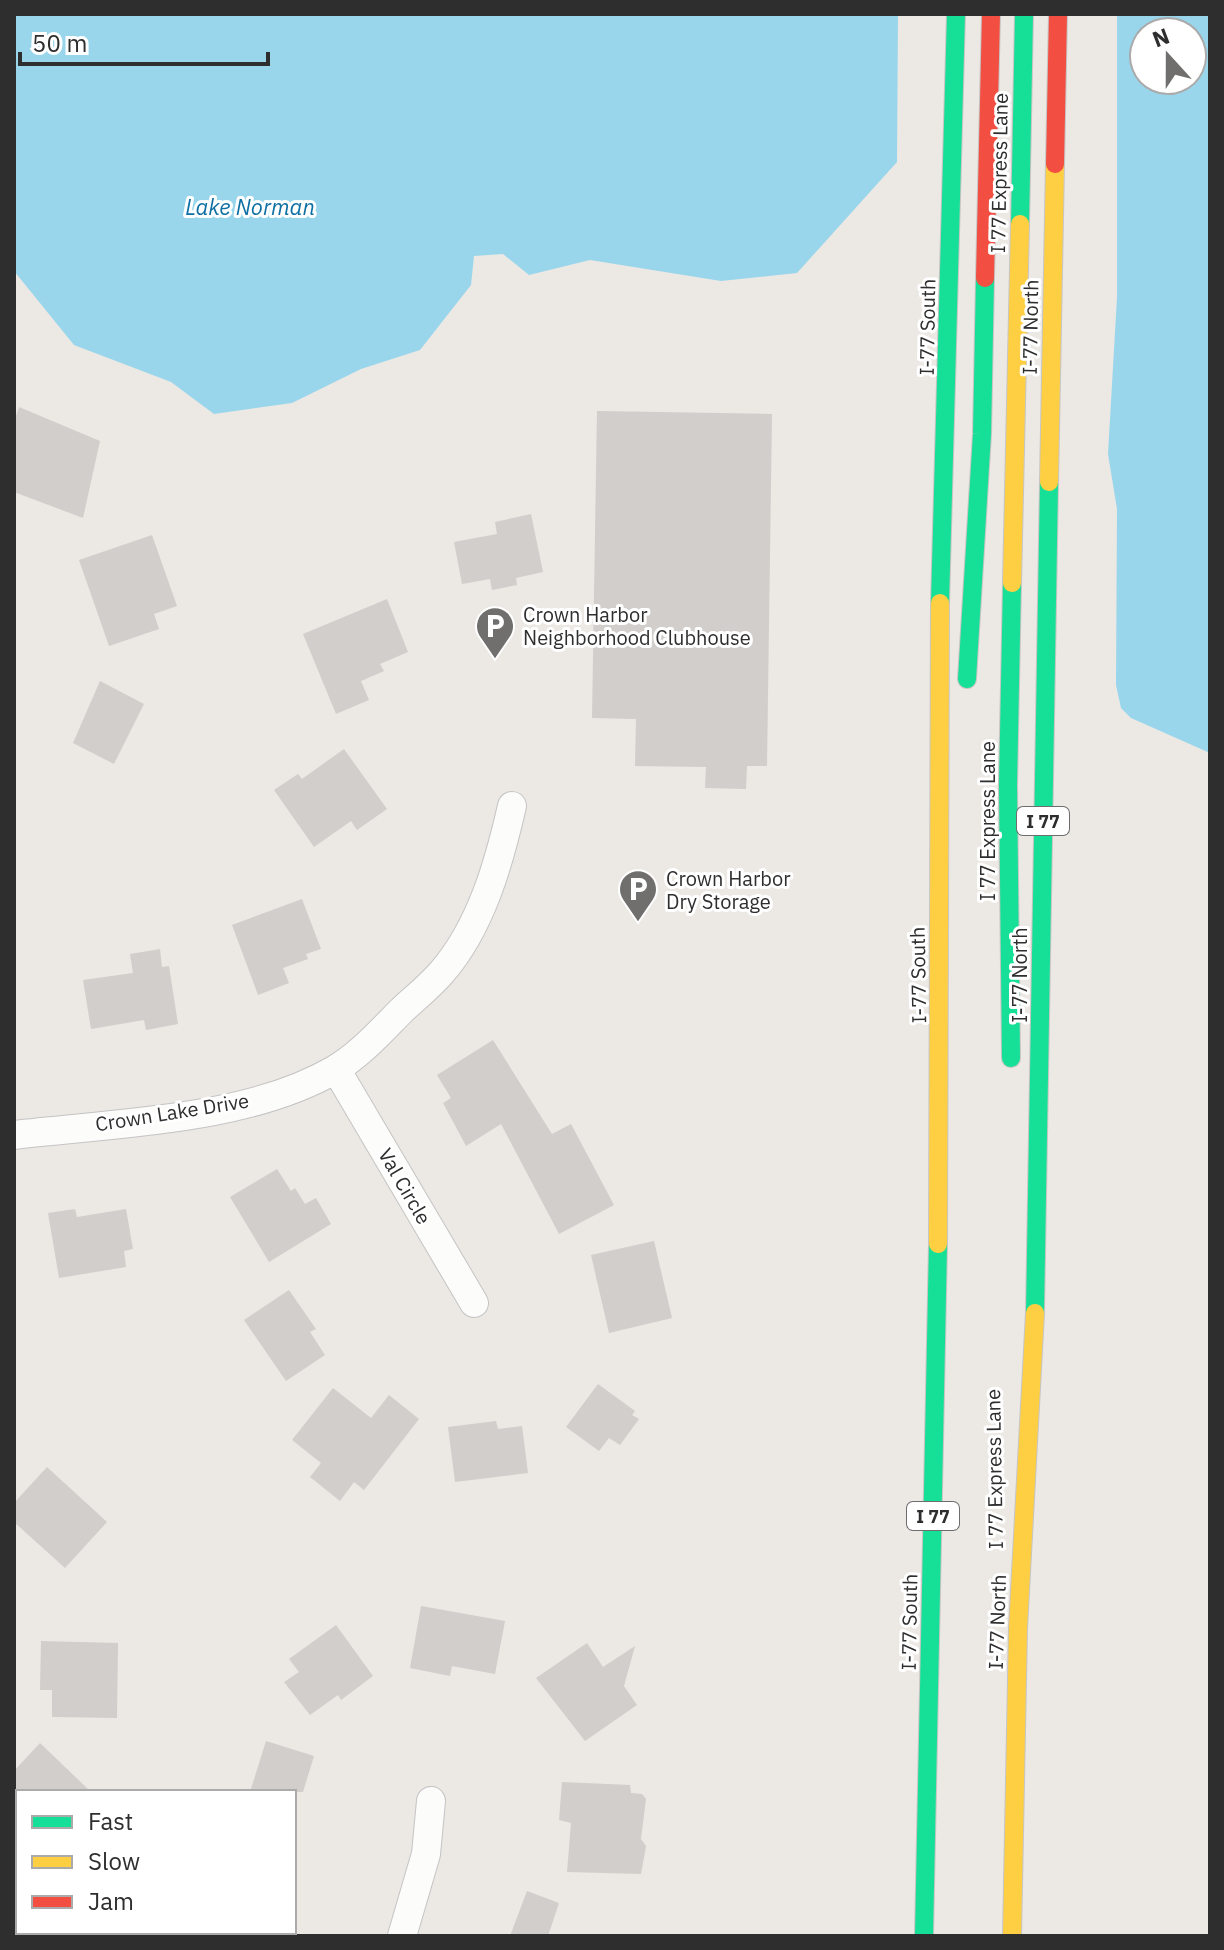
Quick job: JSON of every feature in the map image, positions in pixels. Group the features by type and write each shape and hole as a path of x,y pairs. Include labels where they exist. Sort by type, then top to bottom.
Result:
{"highway":[{"name":"I-77 South","path":"924,1936 941,1097 937,717 956,14"},
{"name":"I 77 Express Lane","path":"966,702 982,434 991,14"},
{"name":"I 77 Express Lane","path":"1011,1081 1008,785 1024,14"},
{"name":"I-77 North","path":"1012,1936 1018,1628 1039,1249 1043,752 1058,14"},
{"name":"I 77 Express Lane","path":"941,1097 959,813"},
{"name":"I 77 Express Lane","path":"1015,1331 1018,1628"}],"street":[{"name":"Crown Lake Drive","path":"14,1135 230,1106 281,1092 336,1069 366,1045 443,971 487,892 501,857 512,806"},
{"name":"Val Circle","path":"336,1069 474,1303"},
{"path":"402,1936 426,1854 431,1801"}],"water":[{"name":"Lake Norman","path":"14,14 898,14 897,162 797,273 721,281 590,260 529,275 503,254 474,256 471,285 420,350 361,369 292,403 214,414 171,382 74,345 14,271"},
{"path":"1117,14 1210,14 1210,753 1131,718 1121,708 1116,685 1117,509 1108,454 1117,297"}],"building":[{"path":"19,407 100,441 83,518 14,492 14,422"},
{"path":"597,411 772,414 767,766 747,766 746,789 705,788 706,767 635,766 636,719 592,718"},
{"path":"531,514 543,572 516,578 517,585 492,590 490,579 462,584 454,542 497,534 495,522"},
{"path":"152,535 177,606 154,614 159,629 109,646 79,560"},
{"path":"387,599 408,652 380,664 384,671 361,681 369,700 336,714 303,634"},
{"path":"100,681 144,704 114,764 73,743"},
{"path":"344,749 387,809 357,830 351,821 314,847 274,790 298,774 302,779"},
{"path":"302,899 321,949 306,954 308,959 283,968 289,983 258,995 232,925"},
{"path":"160,949 162,967 169,966 178,1024 146,1030 144,1020 91,1029 83,980 133,973 130,954"},
{"path":"493,1040 552,1134 571,1124 614,1205 559,1234 501,1124 466,1146 443,1103 451,1098 437,1075"},
{"path":"277,1169 291,1191 295,1188 305,1204 316,1198 331,1224 269,1262 230,1197"},
{"path":"75,1209 77,1217 126,1209 133,1249 124,1251 126,1267 59,1278 48,1213"},
{"path":"654,1241 672,1318 609,1333 591,1255"},
{"path":"289,1290 316,1329 310,1332 325,1355 286,1381 244,1320"},
{"path":"598,1384 635,1411 632,1415 639,1419 620,1445 609,1438 599,1451 566,1427"},
{"path":"333,1388 371,1418 389,1395 419,1419 364,1490 354,1482 340,1501 310,1477 321,1463 292,1440"},
{"path":"496,1421 498,1429 522,1426 528,1473 455,1482 448,1427"},
{"path":"47,1467 107,1522 65,1568 14,1522 14,1503"},
{"path":"421,1606 505,1621 495,1674 452,1666 450,1676 410,1668"},
{"path":"336,1625 373,1676 341,1700 338,1695 310,1715 284,1682 299,1672 289,1659"},
{"path":"41,1641 118,1643 117,1718 52,1717 52,1690 40,1690"},
{"path":"587,1643 603,1667 635,1646 624,1686 637,1705 585,1741 536,1678"},
{"path":"266,1741 314,1756 303,1792 251,1790"},
{"path":"40,1743 89,1790 14,1792 14,1771"},
{"path":"562,1782 630,1785 631,1793 642,1794 646,1799 641,1839 646,1846 641,1874 567,1872 571,1823 559,1820"},
{"path":"527,1891 559,1903 548,1936 510,1936"}],"traffic: fast":[{"path":"940,603 956,14"},
{"path":"1020,224 1024,14"},
{"path":"967,679 982,434 985,278"},
{"path":"1035,1313 1049,482"},
{"path":"1011,1058 1008,785 1012,583"},
{"path":"924,1936 938,1244"}],"traffic: slow":[{"path":"1049,482 1055,164"},
{"path":"1012,583 1020,224"},
{"path":"938,1244 940,603"},
{"path":"1012,1936 1018,1628 1035,1313"}],"traffic: jam":[{"path":"985,278 991,14"},
{"path":"1055,164 1058,14"}],"place":[{"name":"Crown Harbor Neighborhood Clubhouse","path":"495,660"},
{"name":"Crown Harbor Dry Storage","path":"638,923"}]}
